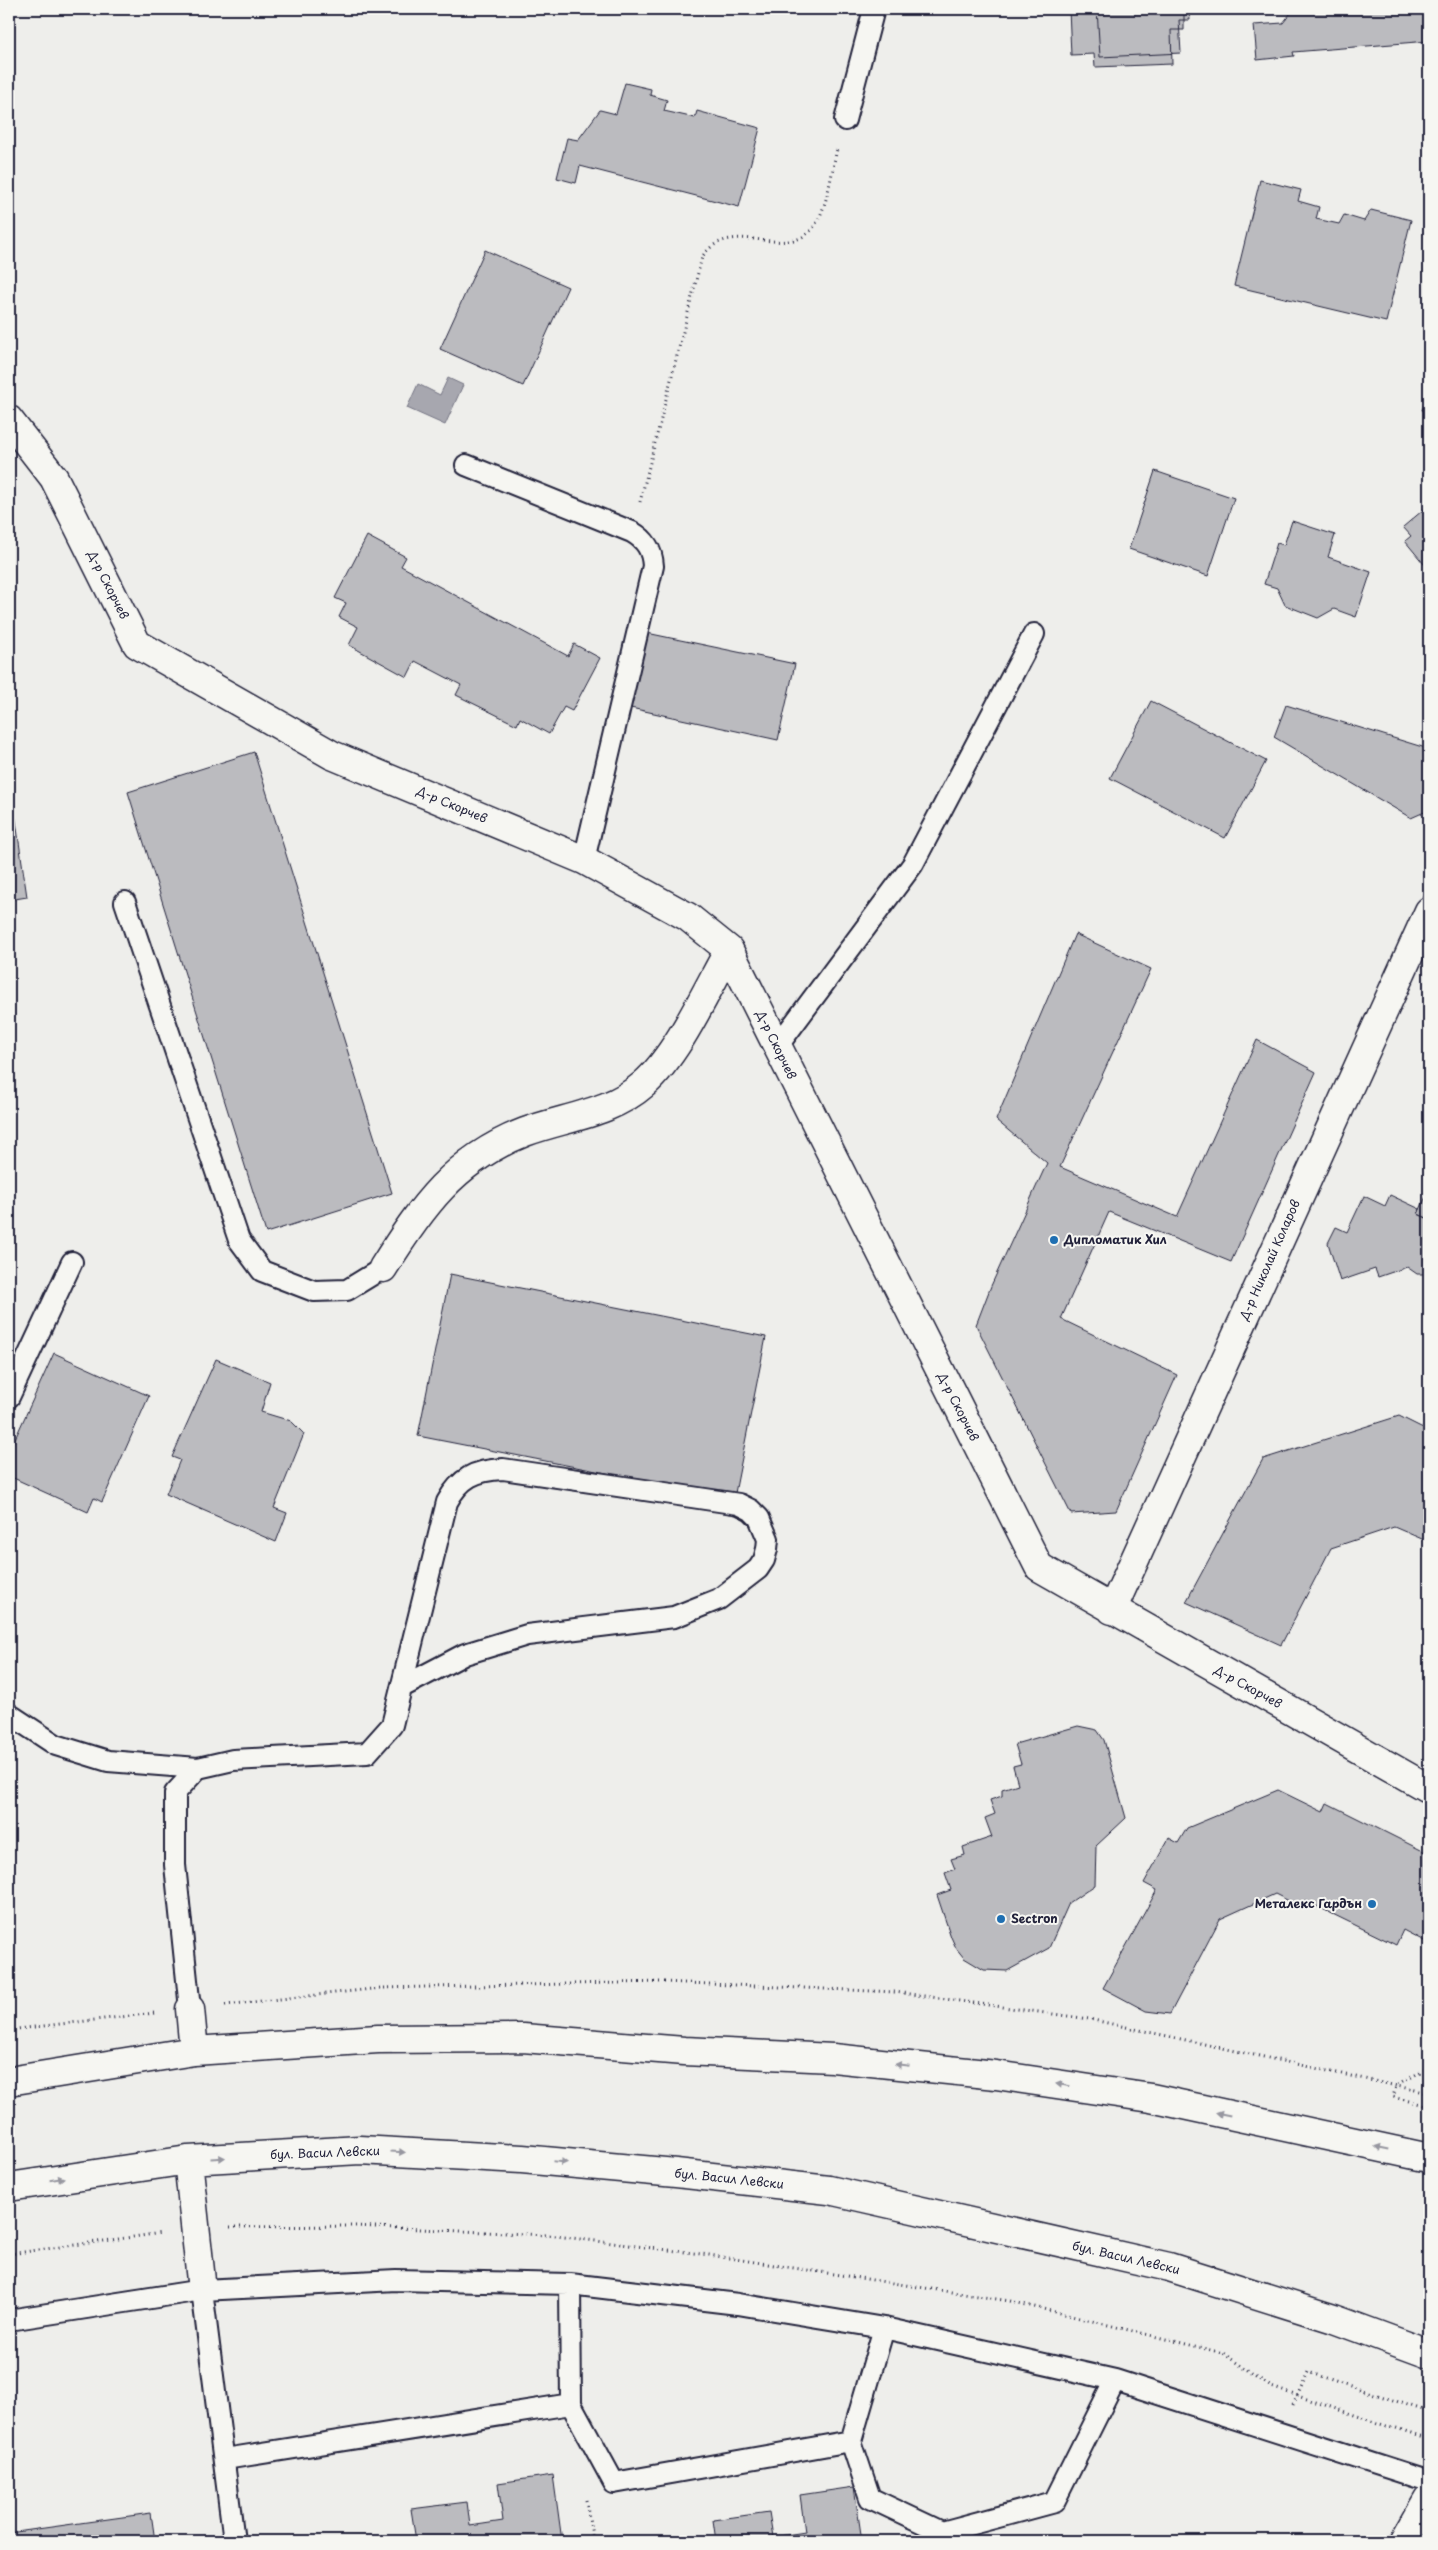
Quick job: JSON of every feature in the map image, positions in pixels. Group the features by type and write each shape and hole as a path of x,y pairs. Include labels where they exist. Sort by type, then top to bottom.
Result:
{"main road":[{"name":"Д-р Скорчев","path":"9,420 54,478 137,644 332,755 584,860 688,917 729,950 776,1048 1039,1568 1429,1789"},
{"name":"Д-р Николай Коларов","path":"1112,1610 1429,911"},
{"path":"382,1268 414,1217 442,1187 476,1156 525,1132 611,1106 644,1084 672,1051 729,950"},
{"path":"190,2009 194,2051"},
{"path":"9,2081 194,2051 378,2039 523,2038 684,2051 833,2058 996,2075 1151,2098 1429,2158"},
{"name":"бул. Васил Левски","path":"9,2187 188,2160 360,2150 541,2161 676,2173 829,2190 1169,2267 1334,2319 1429,2354"},
{"path":"188,2160 202,2290"},
{"path":"1405,2541 1429,2499"}],"lane":[{"path":"845,120 874,9"},
{"path":"466,465 632,532 648,546 652,556 653,566 584,860"},
{"path":"776,1048 914,864 1034,634"},
{"path":"125,902 240,1240 262,1271 314,1291 347,1290 382,1268"},
{"path":"9,1397 72,1262"},
{"path":"9,1714 56,1745 108,1761 198,1768 233,1760 366,1753 392,1725 447,1502 455,1488 469,1475 485,1469 503,1469 739,1504 751,1510 765,1528 768,1539 764,1560 758,1569 719,1599 674,1617 526,1635 465,1654 402,1687"},
{"path":"190,2009 175,1865 175,1793 198,1768"},
{"path":"9,2320 202,2290 396,2280 570,2284 738,2304 884,2328 1115,2380 1429,2481"},
{"path":"570,2284 571,2404 614,2482 851,2441"},
{"path":"202,2290 234,2541"},
{"path":"884,2328 851,2441 870,2498 942,2532 1054,2502 1115,2380"},
{"path":"224,2459 571,2404"}],"path":[{"path":"632,532 702,257 707,249 725,238 791,241 802,237 812,230 818,220 845,120"},
{"path":"9,2030 381,1988 663,1982 896,1992 1090,2019 1429,2093"},
{"path":"1429,2067 1396,2086 1393,2097 1429,2106"},
{"path":"1308,2372 1429,2412"}],"shaded area":[{"path":"448,378 463,385 445,425 407,408 418,384 440,395"}],"building":[{"path":"1069,9 1184,9 1184,30 1171,30 1172,64 1095,67 1094,54 1071,55"},
{"path":"1097,9 1189,9 1190,20 1179,20 1181,53 1100,57"},
{"path":"1294,9 1429,9 1429,41 1293,52 1294,56 1257,60 1254,25 1283,23"},
{"path":"625,83 651,89 650,95 667,100 664,111 695,118 697,111 760,128 739,207 580,166 576,183 557,178 567,138 578,140 600,110 616,114"},
{"path":"1260,180 1301,190 1298,201 1319,207 1316,219 1339,224 1344,215 1364,221 1371,210 1411,220 1386,322 1234,286"},
{"path":"485,250 568,287 523,386 440,349"},
{"path":"1429,393 1429,413 1422,410"},
{"path":"1155,471 1234,498 1208,576 1129,549"},
{"path":"1429,505 1429,570 1405,541 1411,536 1403,527"},
{"path":"1292,521 1335,535 1328,557 1371,572 1356,617 1334,609 1318,618 1285,605 1277,588 1264,584 1277,543 1284,545"},
{"path":"367,536 406,557 401,566 568,656 574,644 600,658 572,711 564,707 549,734 520,718 517,725 456,695 461,685 415,661 407,677 349,645 358,627 339,617 346,603 335,598"},
{"path":"642,632 795,664 778,740 626,707"},
{"path":"1151,701 1266,761 1225,838 1110,778"},
{"path":"1286,705 1429,749 1429,810 1411,818 1274,737"},
{"path":"254,752 392,1193 266,1233 128,792"},
{"path":"9,773 27,897 9,900"},
{"name":"Дипломатик Хил","path":"1075,934 1151,969 1060,1167 1177,1217 1257,1040 1316,1072 1231,1262 1109,1212 1061,1319 1177,1375 1116,1511 1071,1514 976,1325 991,1286 1047,1163 996,1120"},
{"path":"1429,1190 1429,1219 1418,1214"},
{"path":"1390,1195 1420,1209 1418,1214 1429,1219 1429,1269 1427,1274 1417,1274 1407,1267 1378,1277 1375,1269 1340,1281 1328,1243 1336,1227 1347,1232 1364,1196 1385,1206"},
{"path":"450,1274 766,1337 734,1498 418,1436"},
{"path":"54,1353 149,1396 102,1502 94,1498 88,1512 9,1476 9,1452"},
{"path":"216,1359 270,1382 261,1412 291,1421 304,1434 274,1508 287,1513 276,1542 166,1494 180,1460 172,1457"},
{"path":"1399,1416 1429,1431 1429,1542 1394,1527 1331,1548 1281,1645 1186,1602 1263,1459"},
{"path":"1078,1726 1097,1730 1104,1740 1126,1818 1096,1846 1095,1885 1069,1903 1049,1948 1007,1971 984,1970 964,1958 956,1948 951,1937 937,1895 951,1890 945,1873 955,1869 951,1859 965,1855 963,1847 992,1837 985,1818 995,1814 990,1800 1002,1796 1002,1789 1018,1784 1013,1766 1021,1764 1015,1744"},
{"name":"Металекс Гардън","path":"1278,1790 1323,1812 1327,1803 1429,1854 1429,1936 1426,1942 1403,1930 1396,1945 1306,1901 1303,1908 1275,1894 1220,1919 1170,2014 1146,2011 1103,1988 1157,1890 1144,1883 1169,1838 1178,1843 1187,1828"},
{"path":"553,2475 562,2541 416,2541 411,2509 467,2502 470,2526 503,2521 498,2483"},
{"path":"854,2487 862,2541 716,2541 713,2520 769,2512 773,2537 805,2532 800,2495"},
{"path":"151,2513 155,2541 9,2541 9,2533"},
{"path":"1165,2536 1166,2541 1120,2541"}],"place":[{"name":"Дипломатик Хил","path":"1054,1240"},
{"name":"Металекс Гардън","path":"1372,1904"},
{"name":"Sectron","path":"1001,1919"}]}
